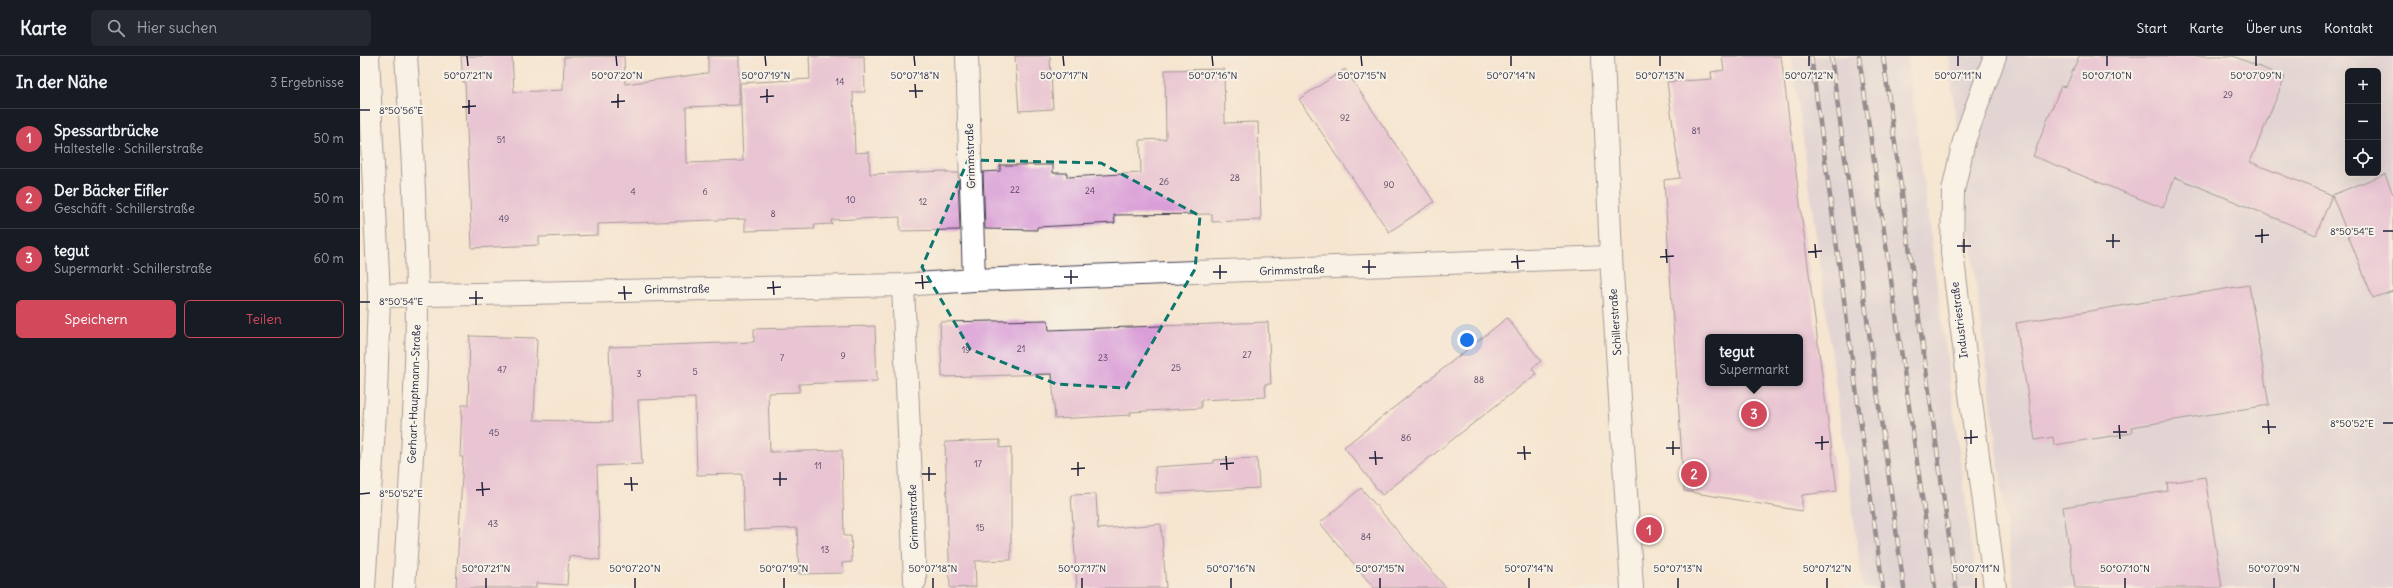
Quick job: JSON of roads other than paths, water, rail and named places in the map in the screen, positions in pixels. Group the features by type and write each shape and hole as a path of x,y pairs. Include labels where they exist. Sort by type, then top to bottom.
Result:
{"street":[{"path":"364,588 376,395 379,296 368,56"},
{"name":"Gerhart-Hauptmann-Straße","path":"404,588 411,487 417,295 412,149 406,56"},
{"name":"Grimmstraße","path":"966,56 974,280"},
{"name":"Schillerstraße","path":"1603,56 1611,258 1632,588"},
{"name":"Industriestraße","path":"1994,588 1952,253 1953,191 1956,177 1964,141 1995,56"},
{"name":"Grimmstraße","path":"379,296 903,285 974,280 1611,258"},
{"name":"Grimmstraße","path":"903,285 915,581"}],"railway":[{"path":"1811,56 1883,588"},
{"path":"1831,56 1904,588"},
{"path":"1859,56 1935,588"},
{"path":"1883,56 1956,588"}],"place":[{"name":"tegut","path":"1754,414"},
{"name":"Der Bäcker Eifler","path":"1694,474"},
{"name":"Spessartbrücke","path":"1649,530"}]}
